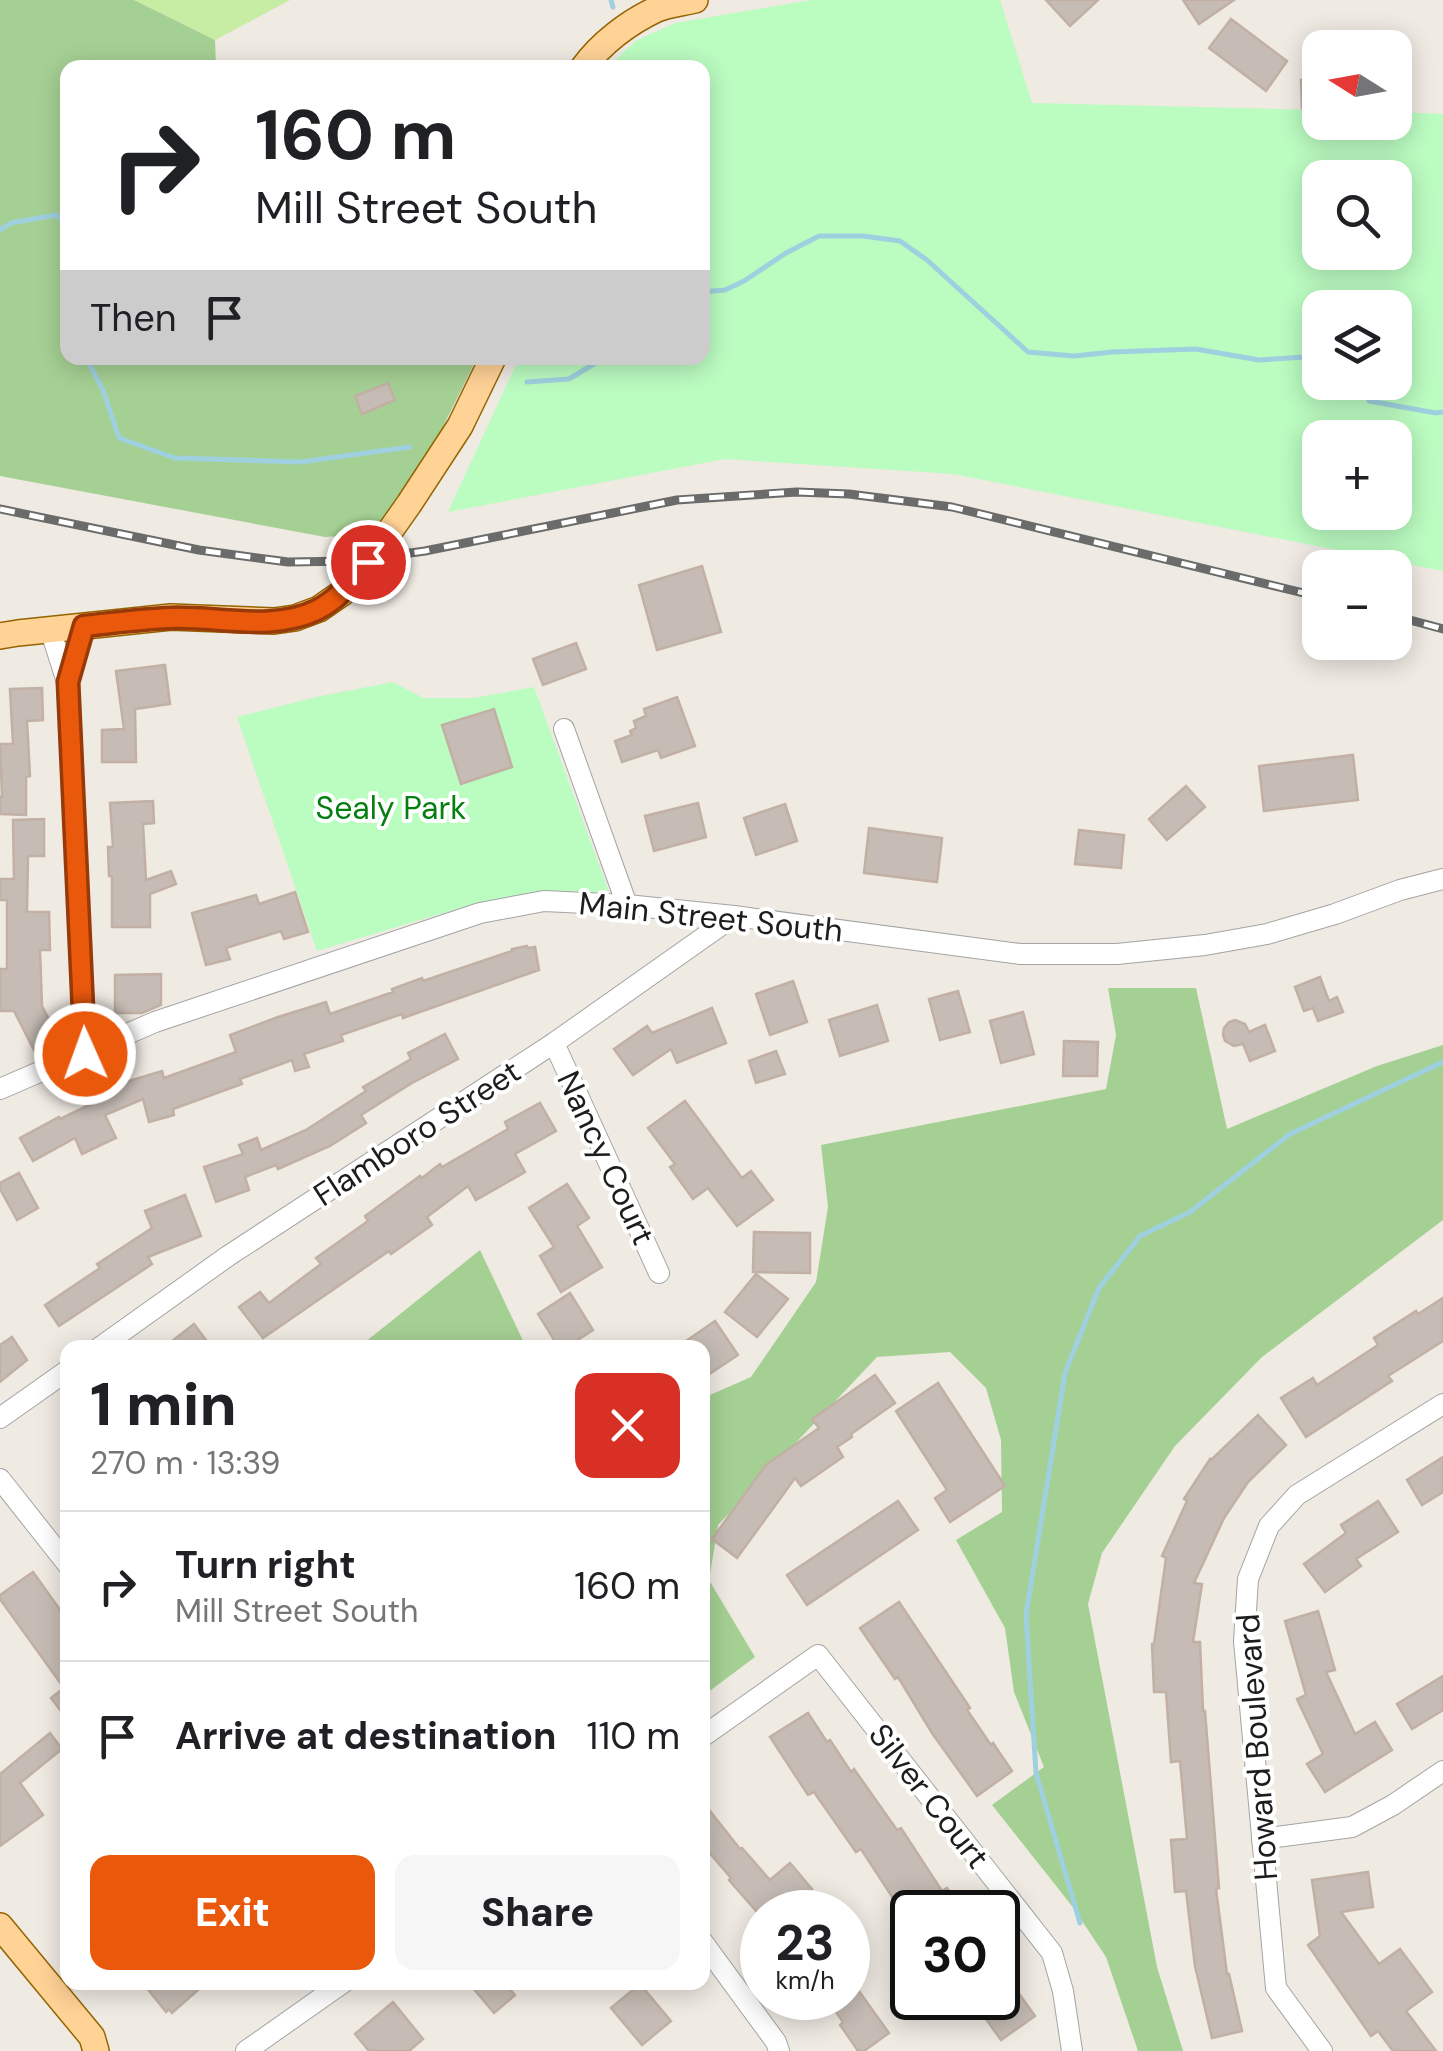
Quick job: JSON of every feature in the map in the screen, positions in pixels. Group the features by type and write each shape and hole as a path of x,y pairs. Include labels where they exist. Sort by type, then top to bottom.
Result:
{"main road":[{"path":"590,60 631,23 660,7 696,0"},
{"path":"0,636 171,618 274,621 319,609 342,592 368,562 460,426 490,365"},
{"path":"0,1926 94,2044 117,2051"}],"street":[{"path":"68,682 84,626"},
{"path":"50,629 68,682 85,1054"},
{"path":"564,729 627,905"},
{"name":"Main Street South","path":"0,1088 155,1022 480,913 544,901 734,916 1020,954 1118,954 1267,934 1400,890 1443,880"},
{"name":"Flamboro Street","path":"110,1340 228,1256 554,1043 734,916"},
{"name":"Nancy Court","path":"554,1043 659,1273"},
{"path":"0,1418 60,1376"},
{"name":"Howard Boulevard","path":"1322,2051 1276,1988 1244,1641 1248,1579 1270,1526 1297,1494 1443,1404"},
{"path":"0,1479 60,1556"},
{"name":"Silver Court","path":"710,1731 818,1655 1052,1953 1064,1992 1072,2051"},
{"path":"1262,1839 1352,1827 1443,1771"},
{"path":"710,1952 779,2051"},
{"path":"246,2051 333,1990"}],"green space":[{"path":"0,0 134,0 215,40 216,60 60,60 60,365 474,365 428,457 370,534 325,537 0,476"},
{"path":"134,0 290,0 215,40"},
{"path":"811,0 1000,0 1032,103 1302,110 1302,140 1412,140 1412,113 1443,114 1443,571 1412,565 1412,550 1337,550 953,474 725,459 448,512 516,365 710,365 710,60 615,60 637,40 675,23"},
{"name":"Sealy Park","path":"393,682 423,698 474,698 534,687 610,895 542,892 470,905 317,951 237,717"},
{"path":"1108,988 1196,988 1227,1129 1377,1066 1443,1045 1443,1220 1262,1357 1175,1446 1102,1553 1088,1604 1157,1967 1183,2051 1138,2051 1106,1957 1072,1906 992,1805 1044,1767 1014,1692 1005,1628 956,1540 1002,1512 1001,1440 986,1388 950,1352 877,1357 718,1525 710,1574 710,1395 751,1377 816,1282 828,1207 821,1145 1106,1089 1116,1035"},
{"path":"480,1250 523,1340 368,1340"},
{"path":"710,1582 755,1657 710,1691"}],"building":[{"path":"1046,0 1098,0 1070,26"},
{"path":"1183,0 1234,0 1199,24"},
{"path":"1231,19 1287,61 1266,91 1209,48"},
{"path":"388,383 395,400 362,414 355,396"},
{"path":"702,566 721,632 657,650 639,585"},
{"path":"576,643 586,669 543,685 533,659"},
{"path":"165,665 170,704 135,709 136,762 102,762 102,730 124,729 116,671"},
{"path":"42,688 43,720 27,721 30,776 26,777 26,815 0,814 0,744 13,744 10,689"},
{"path":"677,697 695,746 661,758 658,750 622,762 615,741 632,735 634,721 646,716 644,709"},
{"path":"494,709 512,767 461,784 442,725"},
{"path":"1353,755 1358,800 1264,811 1259,766"},
{"path":"1186,786 1205,807 1167,840 1149,819"},
{"path":"153,801 154,823 143,824 146,880 171,871 176,884 150,894 150,927 112,927 110,803"},
{"path":"698,803 706,837 654,851 645,816"},
{"path":"785,804 797,841 756,855 744,818"},
{"path":"44,819 44,856 28,856 27,912 49,912 50,950 40,950 42,1006 59,1039 35,1052 14,1011 0,1011 0,969 7,969 7,900 0,900 0,879 14,879 13,820"},
{"path":"869,828 942,838 937,882 864,873"},
{"path":"1079,830 1124,835 1121,868 1075,864"},
{"path":"295,892 308,932 284,939 281,931 226,948 230,959 206,965 192,913 256,895 259,904"},
{"path":"527,946 535,947 539,970 403,1018 402,1014 341,1035 343,1041 304,1054 309,1067 295,1071 292,1060 240,1079 242,1084 173,1109 174,1115 149,1122 143,1099 105,1115 116,1138 82,1154 75,1138 33,1161 20,1138 106,1097 100,1084 123,1074 126,1082 162,1071 164,1078 236,1052 230,1035 278,1017 326,1002 330,1014 422,978 423,981"},
{"path":"161,974 161,1005 142,1013 115,1013 115,975"},
{"path":"1320,977 1329,1001 1337,997 1343,1012 1318,1021 1313,1008 1304,1011 1295,987"},
{"path":"793,981 807,1022 770,1035 756,994"},
{"path":"958,991 970,1032 940,1040 929,999"},
{"path":"877,1005 888,1041 840,1056 829,1020"},
{"path":"712,1008 726,1043 677,1063 671,1049 633,1075 614,1049 647,1026 652,1033"},
{"path":"1023,1012 1034,1054 1001,1063 990,1021"},
{"path":"1235,1020 1245,1024 1249,1032 1265,1025 1275,1051 1250,1061 1243,1044 1234,1046 1225,1041 1224,1028"},
{"path":"445,1034 458,1059 361,1115 366,1123 330,1146 278,1169 276,1165 245,1177 249,1190 216,1202 204,1167 243,1154 239,1145 257,1138 261,1150 306,1130 366,1091 363,1087 411,1059 408,1053"},
{"path":"1064,1041 1098,1042 1097,1076 1063,1076"},
{"path":"776,1051 785,1074 756,1083 749,1061"},
{"path":"685,1101 742,1178 751,1171 773,1200 737,1226 708,1188 693,1199 670,1167 675,1164 648,1128"},
{"path":"540,1103 556,1131 515,1154 525,1172 476,1200 468,1186 427,1217 432,1225 263,1338 239,1307 260,1292 269,1303 321,1264 316,1258 368,1221 365,1216 420,1176 508,1129 505,1122"},
{"path":"19,1173 38,1208 17,1220 0,1183"},
{"path":"567,1184 589,1218 577,1226 602,1267 561,1292 540,1256 554,1247 529,1208"},
{"path":"185,1195 201,1236 148,1257 152,1264 59,1326 45,1305 152,1228 145,1211"},
{"path":"754,1232 810,1233 810,1273 753,1272"},
{"path":"756,1274 788,1299 757,1337 725,1312"},
{"path":"570,1293 593,1330 577,1340 554,1340 538,1314"},
{"path":"1443,1298 1443,1341 1388,1376 1392,1381 1306,1437 1281,1398 1313,1378 1317,1385 1378,1345 1374,1338"},
{"path":"715,1321 738,1355 710,1374 710,1340 688,1340"},
{"path":"194,1324 206,1340 173,1340"},
{"path":"12,1337 27,1360 0,1382 0,1345"},
{"path":"875,1375 895,1403 837,1447 843,1457 801,1486 795,1478 737,1558 712,1539 766,1465 819,1428 812,1419"},
{"path":"938,1383 1005,1486 950,1522 935,1498 947,1490 896,1411"},
{"path":"1258,1415 1286,1445 1248,1482 1224,1518 1194,1583 1202,1584 1193,1642 1200,1642 1219,1888 1216,1889 1227,1974 1242,2031 1212,2038 1195,1966 1186,1891 1175,1892 1171,1840 1187,1839 1180,1761 1171,1762 1166,1692 1154,1692 1152,1644 1166,1558 1162,1556 1187,1501 1184,1499 1210,1459"},
{"path":"1443,1457 1443,1492 1422,1505 1407,1480"},
{"path":"898,1501 918,1530 807,1605 787,1575"},
{"path":"1378,1501 1398,1532 1356,1559 1361,1566 1325,1592 1304,1564 1346,1533 1341,1525"},
{"path":"33,1572 60,1610 60,1682 0,1599 0,1595"},
{"path":"899,1602 970,1708 967,1710 1012,1771 977,1796 898,1677 895,1679 860,1628"},
{"path":"1318,1611 1335,1670 1326,1672 1355,1734 1375,1722 1392,1750 1325,1792 1307,1764 1323,1754 1297,1699 1306,1695 1285,1621"},
{"path":"1443,1676 1443,1710 1412,1729 1397,1704"},
{"path":"60,1691 60,1710 51,1698"},
{"path":"808,1713 897,1830 901,1828 941,1890 890,1890 890,1894 861,1849 856,1852 814,1792 808,1795 770,1737"},
{"path":"50,1733 60,1746 60,1751 20,1783 43,1815 0,1846 0,1774"},
{"path":"710,1811 770,1880 790,1863 812,1889 740,1893 710,1853"},
{"path":"1368,1872 1373,1907 1341,1912 1379,1964 1400,1949 1432,1992 1406,2011 1436,2051 1393,2051 1378,2031 1371,2036 1308,1945 1320,1936 1312,1880"},
{"path":"148,1990 198,1990 172,2013 169,2009 166,2012"},
{"path":"475,1990 511,1990 515,1995 494,2013"},
{"path":"633,1990 645,1990 671,2021 642,2045 611,2008"},
{"path":"1020,1995 1035,2016 1001,2040 987,2020 1020,2020"},
{"path":"393,2002 423,2039 409,2051 369,2051 355,2034"},
{"path":"870,2007 889,2033 864,2051 858,2051 840,2025 870,2020"}],"waterway":[{"path":"611,0 613,7"},
{"path":"0,230 11,223 56,215 60,218"},
{"path":"710,291 725,290 744,281 819,236 863,236 900,241 927,260 1028,352 1074,356 1196,349 1259,360 1302,357"},
{"path":"90,365 103,390 119,438 175,458 300,462 410,447"},
{"path":"527,382 569,379 592,365"},
{"path":"1369,400 1443,412"},
{"path":"1080,1923 1036,1773 1026,1615 1065,1373 1099,1288 1140,1236 1190,1212 1290,1134 1443,1062"}],"railway":[{"path":"0,509 199,550 288,562 351,561 425,551 677,500 797,492 849,494 952,507 1302,593"},
{"path":"1412,621 1443,629"}],"route":[{"path":"85,1054 68,682 84,626 171,618 295,618 319,609 342,592 368,562"}]}
